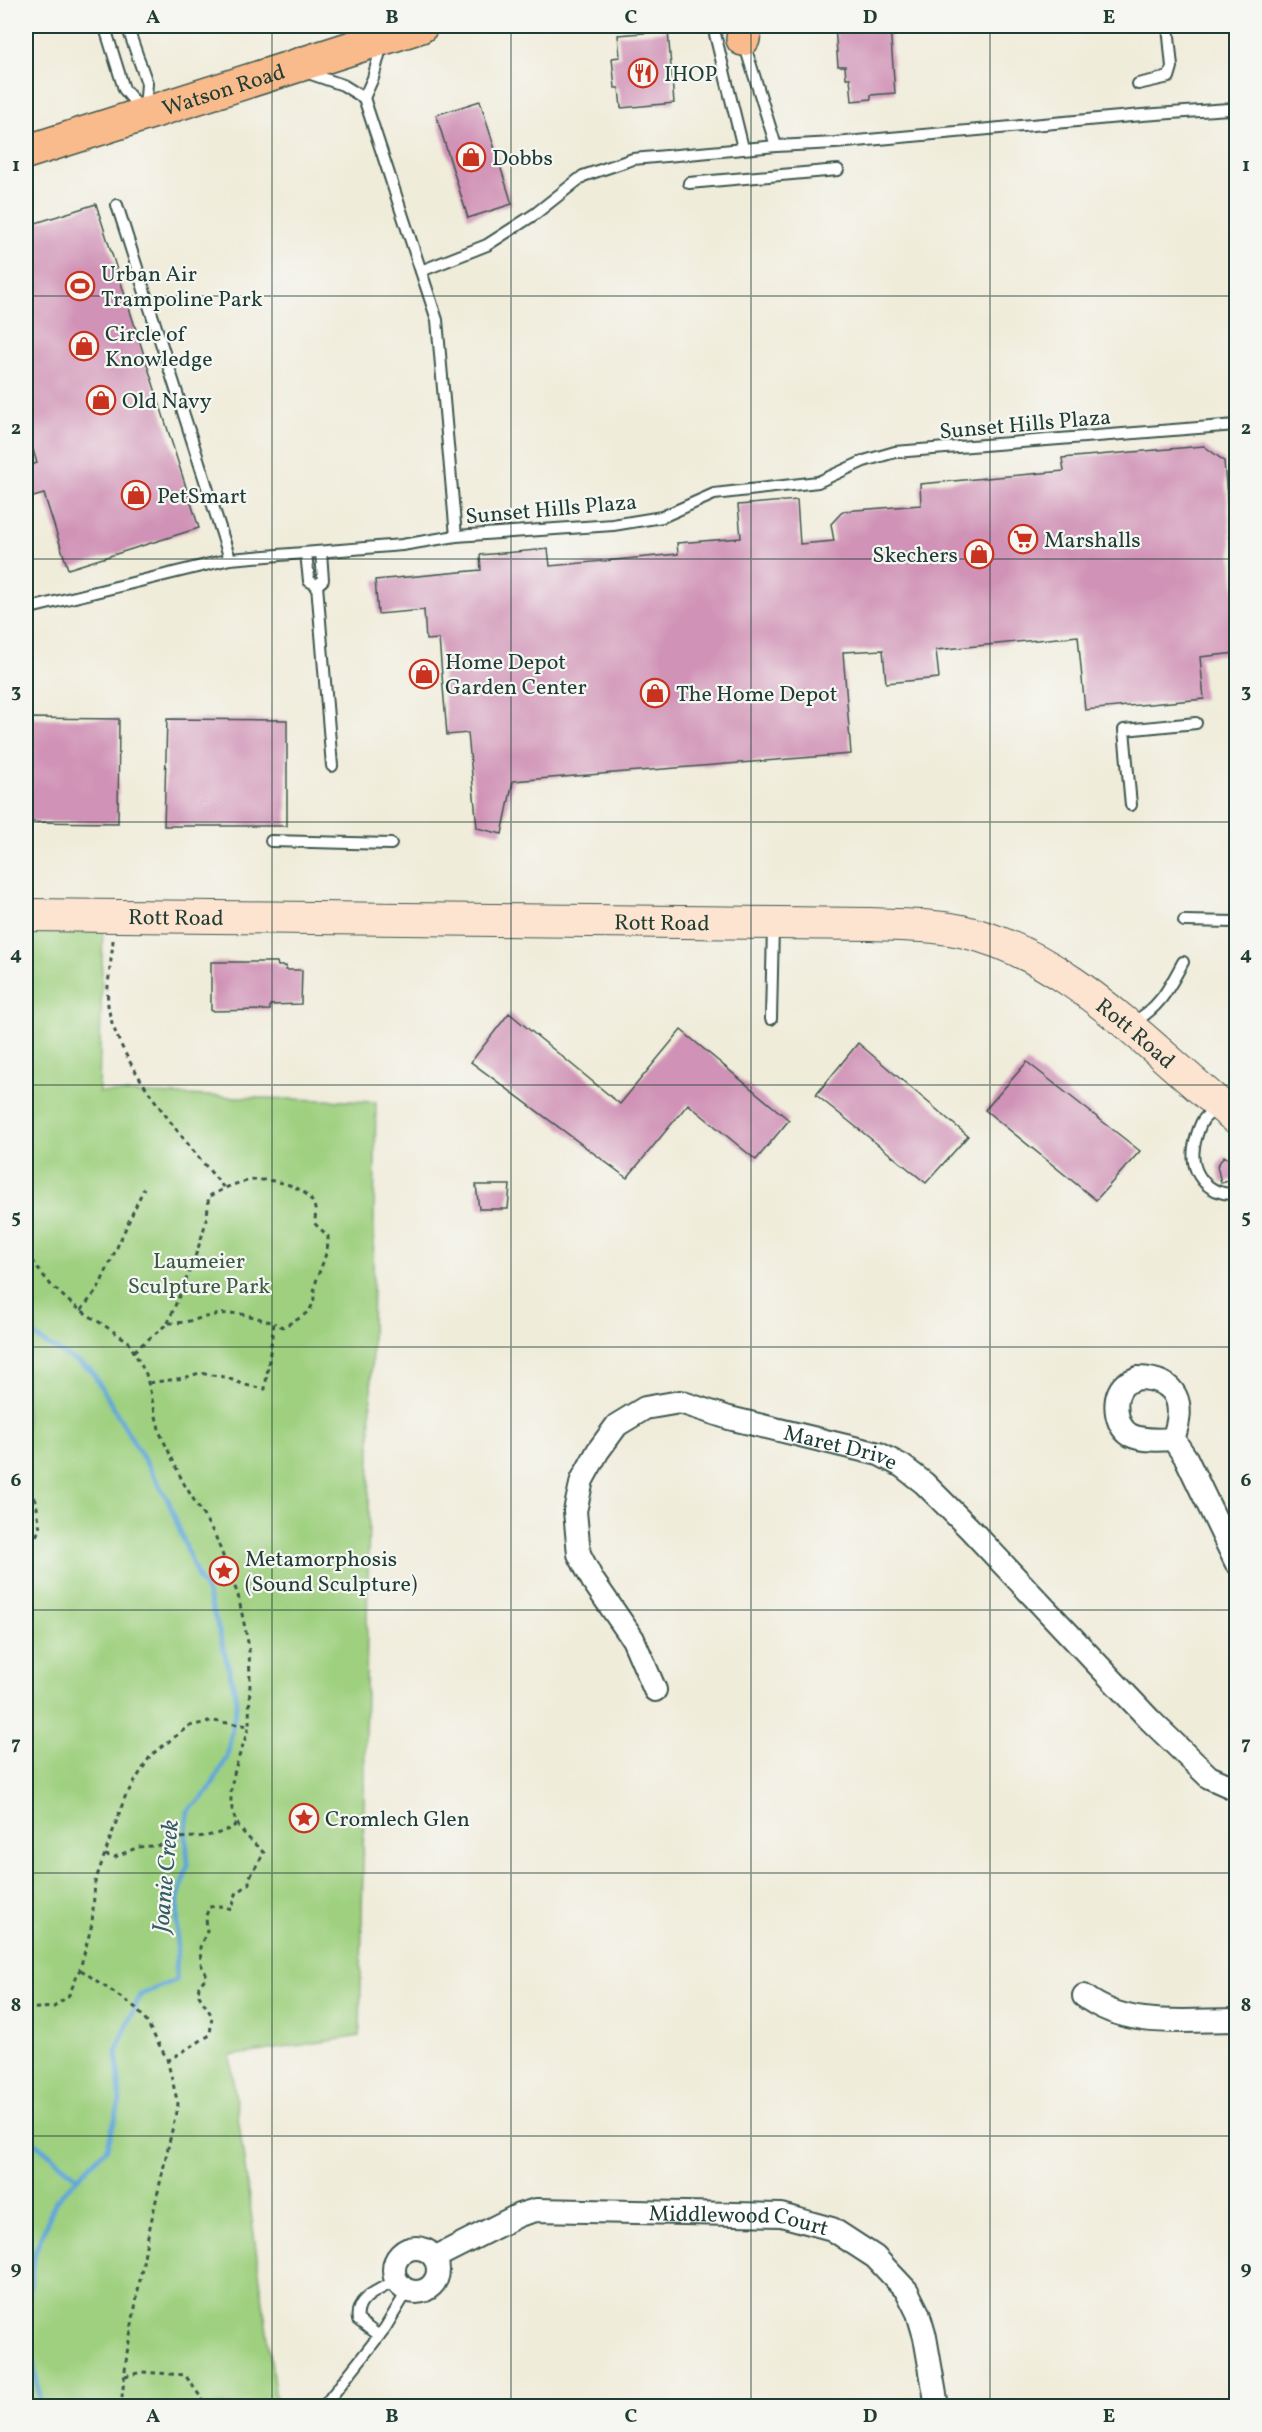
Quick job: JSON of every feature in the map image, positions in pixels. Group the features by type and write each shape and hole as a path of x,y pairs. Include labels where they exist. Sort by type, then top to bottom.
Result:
{"main road":[{"name":"Watson Road","path":"26,152 421,26"}],"street":[{"name":"Rott Road","path":"26,915 911,925 960,931 1026,954 1047,966 1085,992 1228,1111"},
{"name":"Maret Drive","path":"655,1690 633,1639 593,1581 579,1554 576,1510 582,1480 598,1451 617,1425 645,1408 680,1402 729,1418 879,1454 902,1466 924,1483 969,1528 1150,1720 1209,1778 1236,1789"},
{"path":"1173,1439 1186,1458 1236,1562"},
{"path":"1084,1996 1100,2008 1125,2016 1167,2021 1236,2020"},
{"name":"Middlewood Court","path":"436,2257 519,2215 536,2210 781,2215 832,2229 875,2257 907,2291 918,2313 925,2337 937,2406"},
{"path":"415,2248 429,2250 436,2257 439,2267 434,2284 426,2290 402,2285 392,2270 397,2256 415,2248"}],"lane":[{"path":"107,26 106,31 124,89 144,114"},
{"path":"127,26 147,83 144,114"},
{"path":"712,26 743,148"},
{"path":"1138,84 1169,77 1172,67 1168,26"},
{"path":"742,30 776,146"},
{"path":"364,98 373,78 384,38"},
{"path":"291,67 344,85 364,98 437,320 456,536"},
{"path":"421,271 487,245 535,214 583,176 633,159 1229,109"},
{"path":"689,183 838,170"},
{"path":"117,205 230,559"},
{"name":"Sunset Hills Plaza","path":"26,609 230,559 402,545 456,536 613,525 662,517 714,494 818,482 864,461 895,452 1236,425"},
{"path":"317,585 323,580 321,552"},
{"path":"306,553 309,581 317,585"},
{"path":"317,585 332,766"},
{"path":"1131,805 1124,730 1196,723"},
{"path":"271,841 392,844"},
{"path":"1184,921 1236,922"},
{"path":"771,1019 773,923"},
{"path":"1126,1025 1144,1016 1164,998 1183,962"},
{"path":"1228,1111 1203,1120 1197,1132 1193,1151 1194,1164 1203,1184 1224,1194 1236,1194"},
{"path":"379,2336 358,2320 356,2312 362,2302 373,2292 402,2285"},
{"path":"324,2406 379,2336 402,2285"}],"path":[{"path":"113,916 108,1005 119,1039 148,1091 224,1188"},
{"path":"134,1351 168,1323 178,1294 196,1257 208,1197 224,1188 255,1180 287,1183 315,1203 317,1213 314,1222 328,1236 328,1248 314,1289 315,1298 310,1308 299,1318 283,1326 248,1315 223,1313 181,1324 168,1323"},
{"path":"81,1310 98,1289 144,1188"},
{"path":"26,1254 51,1285 81,1310 128,1341 134,1351 146,1374 160,1433 183,1482 215,1535 238,1595 249,1647 249,1726 232,1781 233,1801 237,1824 264,1852 249,1878 249,1884 236,1894 232,1909 216,1906 209,1907 207,1911 207,1931 200,1947 200,1960 207,1976 199,1986 198,1994 212,2016 210,2035 167,2061"},
{"path":"148,1383 184,1378 199,1373 225,1377 245,1386 265,1389 274,1323"},
{"path":"26,1482 36,1501 40,1529 26,1552"},
{"path":"26,2009 54,2007 69,1995 81,1969 92,1924 95,1882 125,1797 151,1755 189,1726 213,1721 249,1726"},
{"path":"105,1855 115,1857 138,1847 166,1845 169,1840 193,1839 225,1833 237,1824"},
{"path":"81,1969 136,2008 146,2021 167,2061 178,2104 147,2240 121,2406"},
{"path":"125,2376 142,2372 184,2375 207,2406"}],"green space":[{"name":"Laumeier Sculpture Park","path":"26,924 103,924 99,1092 376,1102 360,2036 230,2056 277,2406 26,2406"}],"building":[{"path":"835,26 890,26 895,93 871,95 871,99 852,101 850,78 846,78 845,66 838,66"},
{"name":"IHOP","path":"668,31 674,103 621,108 619,88 615,88 612,58 620,57 618,35"},
{"path":"480,101 512,204 468,218 436,115"},
{"path":"96,204 199,528 68,569 44,494 26,499 26,467 37,463 26,426 26,226"},
{"path":"1204,446 1224,461 1236,605 1236,653 1200,657 1204,699 1085,710 1078,636 936,650 939,678 886,683 883,650 843,652 851,754 513,781 502,834 477,828 468,733 447,735 439,639 426,640 424,610 378,614 375,580 481,570 480,555 548,549 550,566 678,554 677,543 741,538 738,505 797,500 800,544 834,541 831,524 843,511 921,505 920,484 1064,471 1062,458"},
{"path":"26,718 119,719 118,823 26,822"},
{"path":"167,719 287,720 287,826 164,826"},
{"path":"211,962 277,962 278,966 286,966 286,970 302,970 301,1004 270,1005 270,1010 211,1011"},
{"path":"509,1013 620,1104 681,1030 789,1120 756,1160 688,1104 627,1178 471,1062"},
{"path":"858,1043 968,1136 926,1183 816,1095"},
{"path":"1027,1062 1140,1151 1096,1200 985,1110"},
{"path":"1224,1156 1236,1164 1236,1179 1221,1183 1217,1166"},
{"path":"476,1185 510,1185 508,1209 479,1209"}],"waterway":[{"name":"Joanie Creek","path":"26,1329 46,1344 91,1370 168,1500 198,1578 206,1590 237,1700 227,1757 208,1792 188,1811 186,1836 188,1865 178,1898 176,1980 140,1995 117,2049 120,2101 107,2148 56,2200 35,2252 26,2311"},
{"path":"26,2135 78,2178"},
{"name":"Joanie Creek","path":"26,2330 40,2396 38,2406"}],"place":[{"name":"IHOP","path":"643,73"},
{"name":"Dobbs","path":"471,157"},
{"name":"Urban Air Trampoline Park","path":"80,286"},
{"name":"Circle of Knowledge","path":"84,346"},
{"name":"Old Navy","path":"101,400"},
{"name":"PetSmart","path":"136,495"},
{"name":"Marshalls","path":"1023,539"},
{"name":"Skechers","path":"979,554"},
{"name":"Home Depot Garden Center","path":"424,674"},
{"name":"The Home Depot","path":"655,693"},
{"name":"Metamorphosis (Sound Sculpture)","path":"224,1571"},
{"name":"Cromlech Glen","path":"304,1818"}]}
